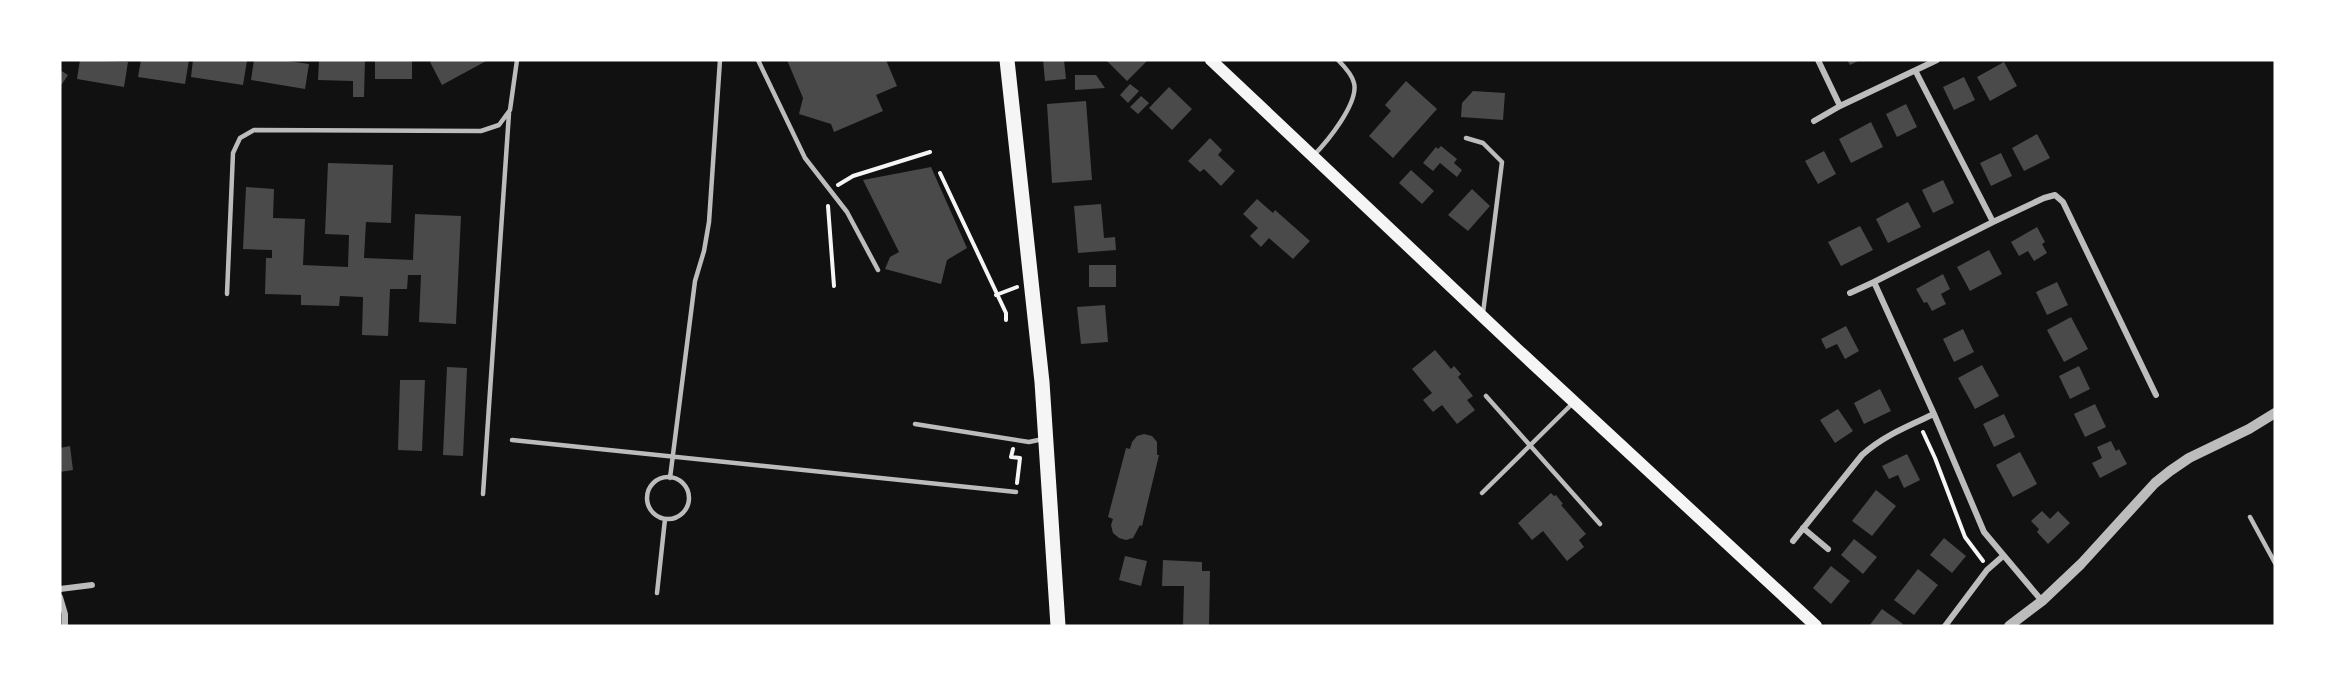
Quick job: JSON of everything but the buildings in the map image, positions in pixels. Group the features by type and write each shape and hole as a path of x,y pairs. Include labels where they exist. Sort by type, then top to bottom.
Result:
{"main road":[{"path":"1006,60 1042,382 1058,626"},
{"path":"1211,60 1816,626"}],"street":[{"path":"1818,60 1840,106"},
{"path":"1814,121 1936,60"},
{"path":"1916,72 1992,222"},
{"path":"1850,293 1992,222 2055,195 2063,202 2156,395"},
{"path":"1874,282 1984,532 2042,601"},
{"path":"2008,626 2042,601 2080,564 2155,483 2189,458 2237,435 2275,413"},
{"path":"1792,541 1862,456 1875,444 1894,432 1934,414"},
{"path":"1803,528 1828,549"},
{"path":"1945,626 1990,567 2003,556"},
{"path":"60,589 92,585"},
{"path":"60,597 65,614 65,626"}],"lane":[{"path":"483,494 510,110 517,60"},
{"path":"670,477 695,281 710,222 720,60"},
{"path":"758,60 805,158 847,212 878,270"},
{"path":"1313,156 1327,141 1352,101 1354,84 1338,60"},
{"path":"227,294 233,153 240,138 254,130 481,131 499,125 510,110"},
{"path":"1467,138 1483,143 1502,162 1483,316"},
{"path":"1486,396 1600,524"},
{"path":"1482,493 1574,402"},
{"path":"915,424 1029,442 1046,439"},
{"path":"512,440 1016,492"},
{"path":"670,477 682,483 688,494 688,501 678,516 665,519 652,512 647,499 648,492 657,481 670,477"},
{"path":"2250,517 2275,563"},
{"path":"657,593 665,519"}],"path":[{"path":"834,286 828,207 831,189 853,176 930,152"},
{"path":"940,173 1006,313 1006,320"},
{"path":"1918,421 1935,458 1965,537 1978,556 1990,567"},
{"path":"1014,439 1011,457 1020,458 1016,492"}]}
